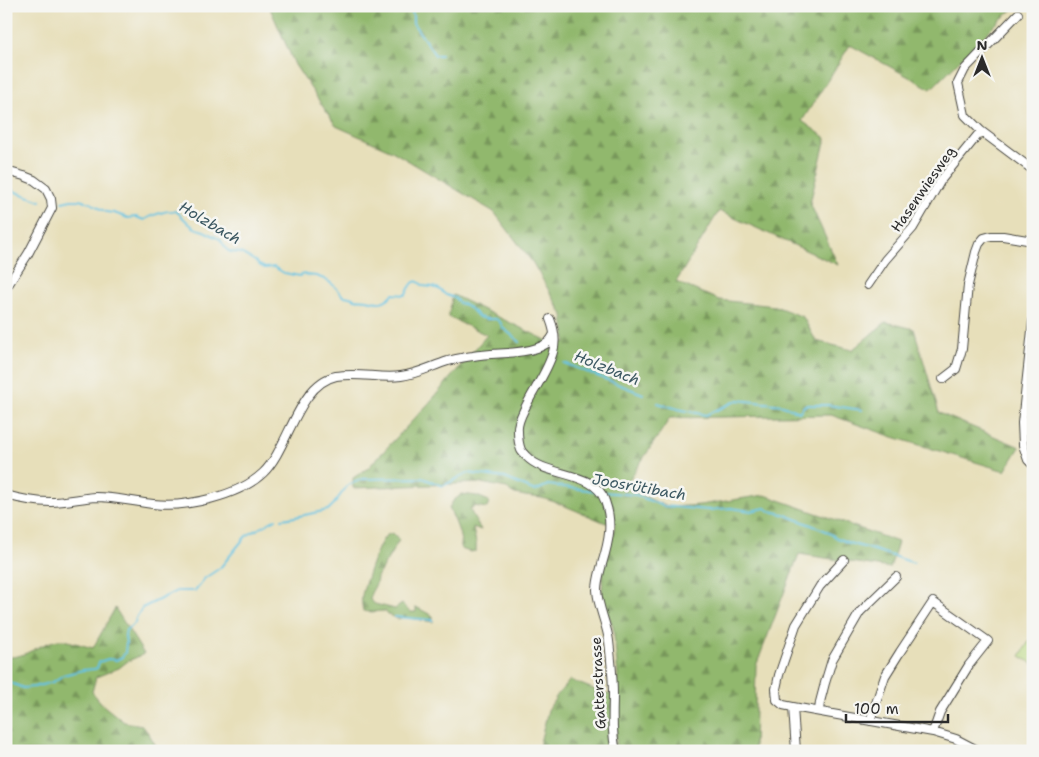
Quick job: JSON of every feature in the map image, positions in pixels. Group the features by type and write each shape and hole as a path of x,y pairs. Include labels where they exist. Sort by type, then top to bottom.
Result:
{"street":[{"path":"1018,14 965,69 958,82 965,115 981,131 1033,170"},
{"name":"Hasenwiesweg","path":"868,285 885,260 913,228 941,180 981,131"},
{"path":"6,171 34,180 46,189 52,208 28,254 6,288"},
{"path":"943,379 956,369 962,349 968,284 979,244 984,238 991,236 1033,241"},
{"name":"Gatterstrasse","path":"550,319 554,334 553,351 517,429 521,451 530,460 541,467 590,483 600,492 605,500 610,523 609,537 597,589 600,610 608,630 613,694 612,723 616,751"},
{"path":"1033,321 1022,423 1023,445 1028,460 1033,465"},
{"path":"6,495 50,502 97,497 155,504 172,504 212,498 250,483 274,461 296,416 309,396 324,380 335,376 348,375 400,376 422,371 447,361 475,355 535,349 546,345 554,334"},
{"path":"844,560 820,586 796,625 779,675 776,690 777,700 783,705 933,732 956,739 978,751"},
{"path":"819,711 832,660 860,612 896,577"},
{"path":"870,721 885,676 933,602 988,641 969,665 940,712 933,732"},
{"path":"793,707 796,751"}],"green space":[{"path":"269,6 1017,6 1000,20 931,89 850,45 802,121 826,138 810,203 838,265 719,211 676,282 719,300 775,306 803,317 816,341 852,350 886,322 914,329 939,413 1020,447 1005,471 893,437 831,415 670,418 631,477 627,484 629,489 672,507 700,505 765,495 898,542 890,568 799,554 756,666 754,751 617,751 614,694 618,675 613,626 602,594 603,572 614,532 615,520 606,523 558,503 542,498 511,493 507,488 481,483 353,488 353,478 368,468 429,403 487,335 448,317 453,295 552,343 566,342 563,315 533,263 494,212 392,151 336,126 295,65"},
{"path":"462,494 477,496 489,501 487,508 474,506 470,510 481,530 473,527 476,551 470,552 461,549 459,533 449,508 453,501"},
{"path":"393,533 399,540 377,577 370,600 375,604 395,609 402,604 410,612 416,612 416,607 433,616 433,622 404,617 398,619 388,615 385,611 363,611 362,595 372,564 383,540 387,535"},
{"path":"115,608 144,654 128,661 119,668 96,677 92,692 104,706 124,722 142,725 159,751 6,751 6,657 20,656 58,640 93,648"},
{"path":"1033,635 1033,664 1020,656"},
{"path":"570,680 606,694 612,694 615,751 538,751 548,710"}],"waterway":[{"path":"411,6 413,23 435,55 441,55"},
{"name":"Holzbach","path":"6,187 41,201"},
{"name":"Holzbach","path":"62,202 79,200 91,203 106,212 144,220 155,215 174,211 193,227 220,239 227,250 231,252 241,253 265,268 274,267 284,273 320,277 331,284 343,296 355,299 384,301 393,294 405,295 412,284 417,282 423,286 439,289 446,295 455,298 479,317 496,319 503,328 520,342"},
{"name":"Holzbach","path":"564,363 643,394"},
{"name":"Holzbach","path":"658,403 706,415 738,400 783,405 799,412 805,405 828,405 862,410"},
{"name":"Joosrütibach","path":"282,519 328,510 348,485 362,479 423,478 443,486 468,473 505,478 535,491 548,485 596,491"},
{"name":"Joosrütibach","path":"603,492 636,495 663,506 708,510 731,508 751,511 765,508 824,530 849,543 914,563"},
{"name":"Joosrütibach","path":"6,682 23,688 34,687 53,682 63,675 97,668 99,662 108,659 116,660 122,657 125,653 126,630 135,623 142,608 177,591 195,591 205,578 220,568 246,536 276,519"},
{"path":"395,617 433,620"}]}
